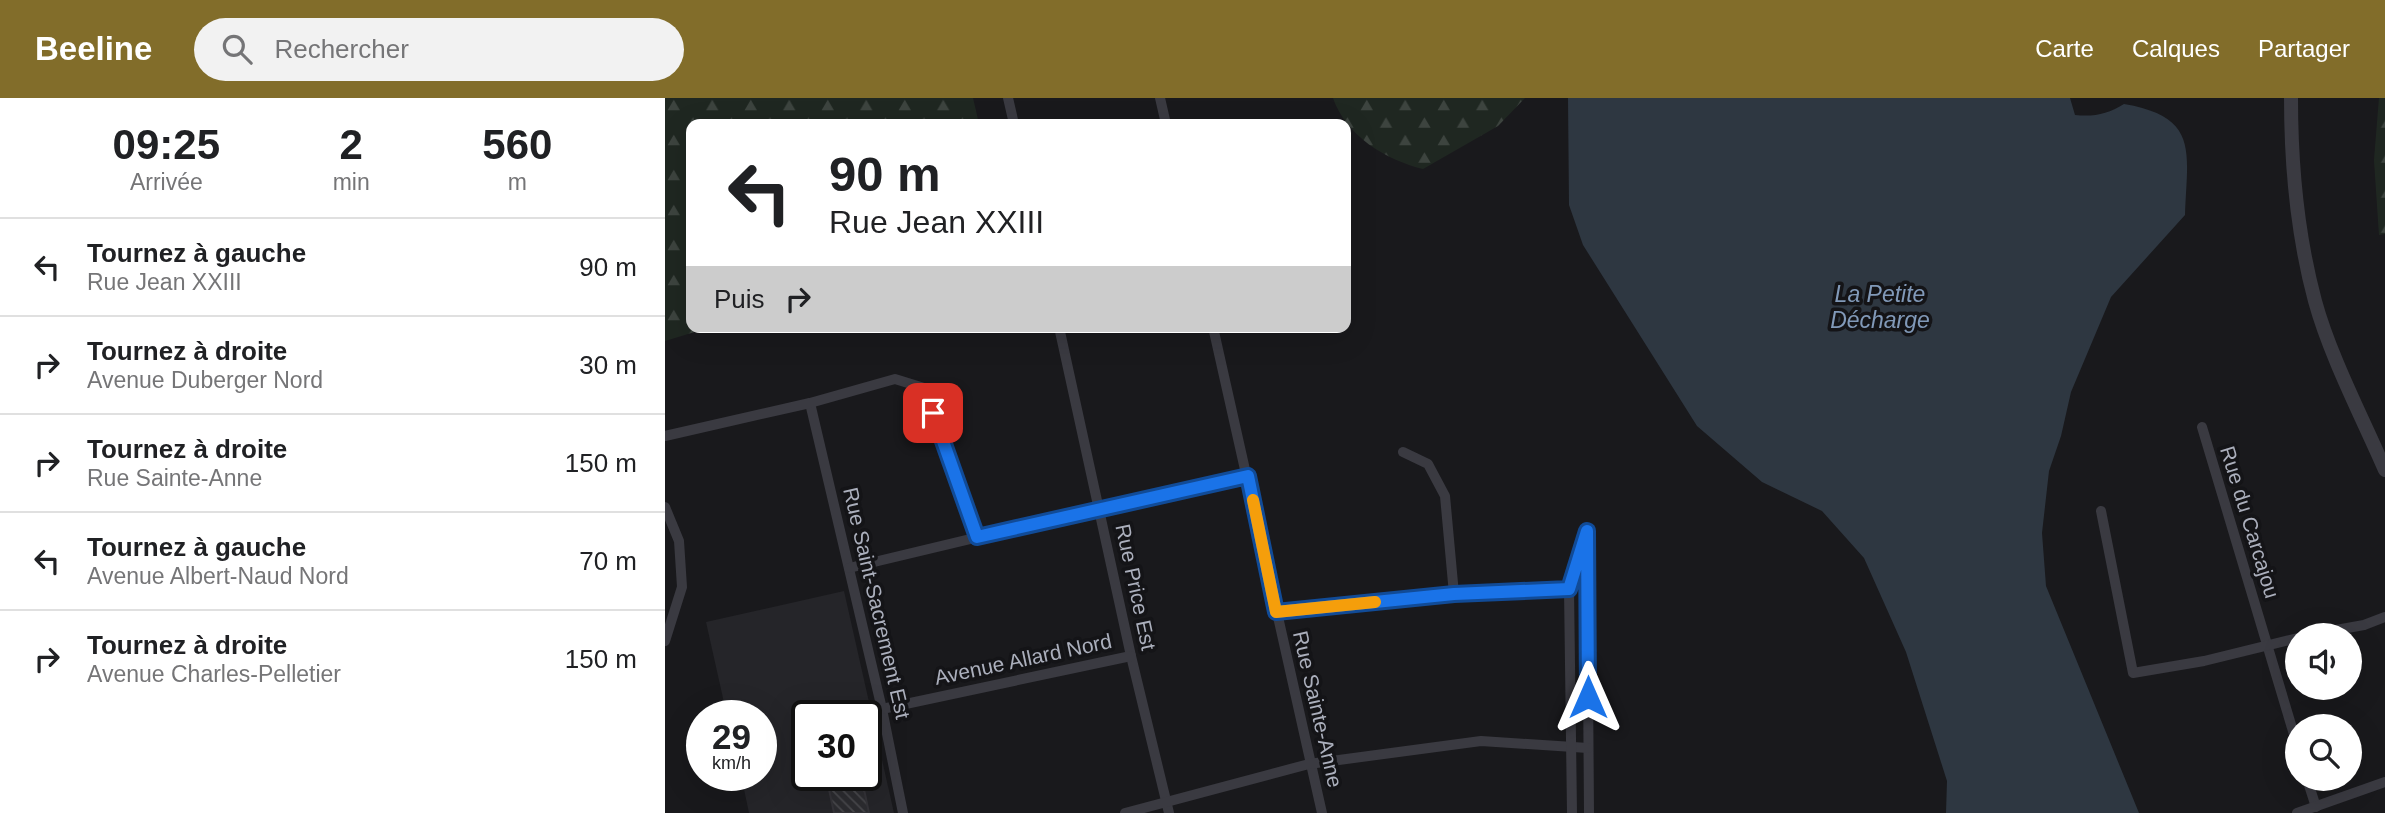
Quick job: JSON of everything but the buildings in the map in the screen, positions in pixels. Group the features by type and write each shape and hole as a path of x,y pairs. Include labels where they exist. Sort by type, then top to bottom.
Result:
{"street":[{"path":"1008,98 1013,119"},
{"path":"1160,98 1165,119"},
{"path":"2291,98 2297,219 2316,303 2341,370 2385,470"},
{"name":"Rue Price Est","path":"1060,333 1131,656 1168,808"},
{"name":"Rue Sainte-Anne","path":"1214,333 1322,813"},
{"path":"665,436 810,403 895,379 925,388 977,537"},
{"name":"Rue Saint-Sacrement Est","path":"810,403 880,700"},
{"name":"Rue du Carcajou","path":"2202,427 2287,714"},
{"path":"1403,452 1428,464 1445,496 1454,594"},
{"path":"849,568 1248,476"},
{"path":"665,507 679,541 682,587 665,641"},
{"path":"2101,511 2133,673 2204,661 2285,641"},
{"path":"1572,813 1569,589 1587,531 1589,813"},
{"path":"1276,612 1454,594 1569,589"},
{"path":"2362,625 2385,617"},
{"name":"Avenue Allard Nord","path":"882,709 1131,656"},
{"name":"Rue Saint-Sacrement Est","path":"882,709 903,813"},
{"path":"1125,813 1168,808 1309,764 1481,741 1588,748"},
{"path":"2297,813 2385,782"},
{"path":"2311,791 2316,807"}],"shaded area":[{"path":"844,591 869,700 791,700 791,791 882,791 882,760 894,813 749,813 744,791 777,791 777,700 723,700 706,622"}],"green space":[{"path":"665,98 973,98 978,119 686,119 686,333 691,333 665,341"},
{"path":"1333,98 1525,98 1498,126 1423,169 1382,153 1357,135 1351,128 1351,119 1344,119"},
{"path":"2379,98 2385,98 2385,234 2379,235 2374,160"}],"water":[{"name":"La Petite Décharge","path":"1568,98 2070,98 2075,115 2101,114 2124,104 2149,110 2166,118 2177,128 2184,141 2187,156 2185,215 2111,297 2071,392 2061,436 2049,471 2042,533 2046,586 2139,813 1946,813 1947,781 1906,652 1864,558 1822,511 1762,482 1697,426 1583,245 1569,205"}],"slow traffic":[{"path":"1253,500 1276,612 1375,602"}],"route":[{"path":"933,413 977,537 1248,476 1276,612 1454,594 1569,589 1587,531 1588,697"}]}
